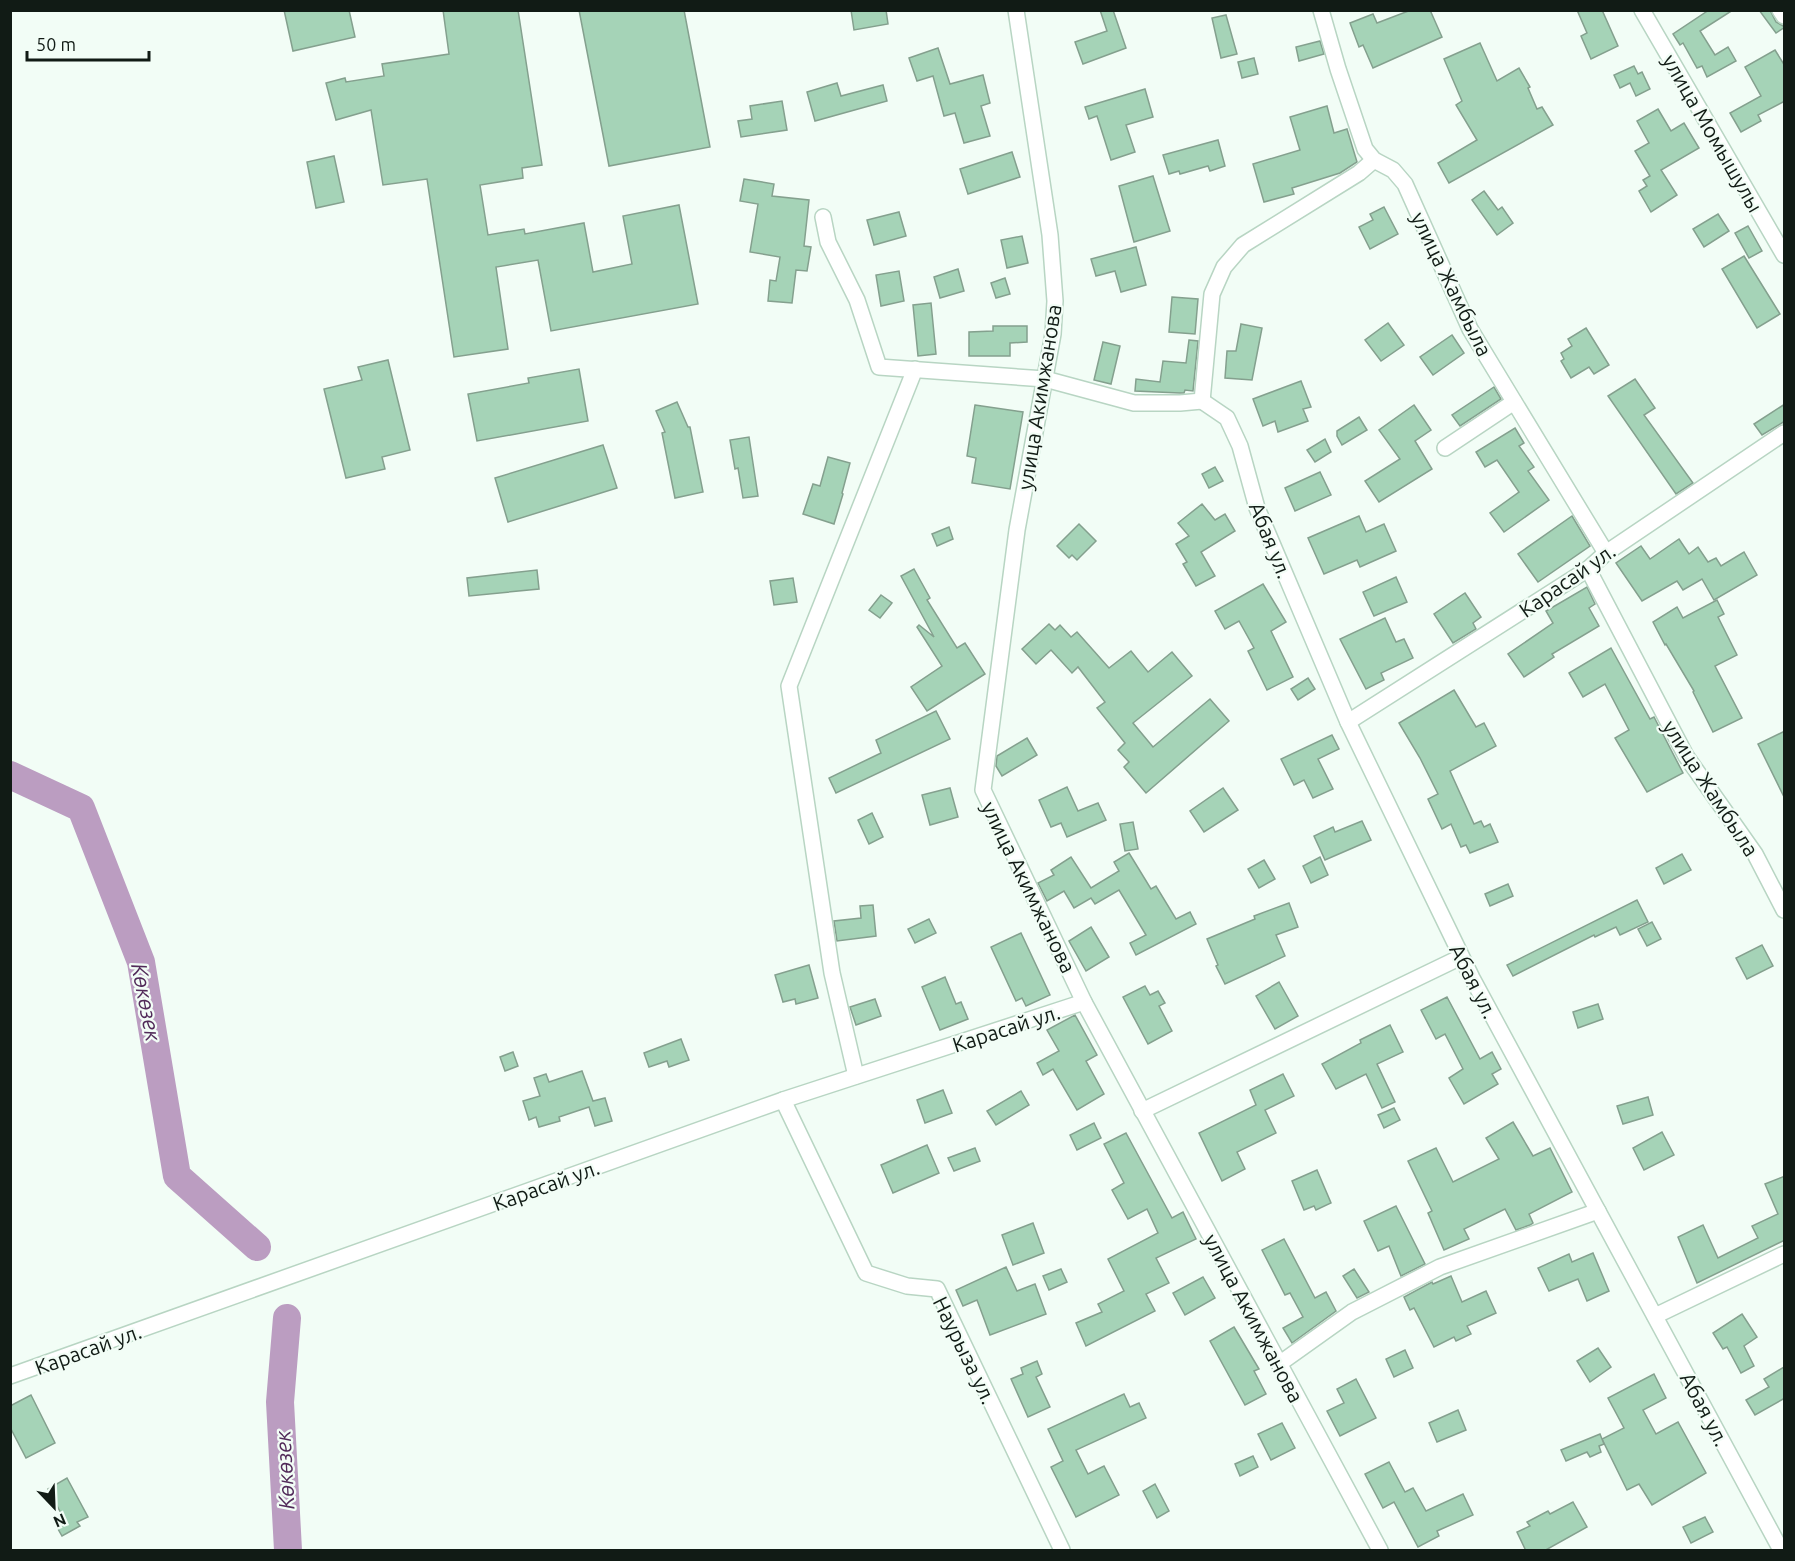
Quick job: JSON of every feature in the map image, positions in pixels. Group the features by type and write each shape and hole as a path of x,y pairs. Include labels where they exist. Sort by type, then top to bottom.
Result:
{"street":[{"name":"улица Акимжанова","path":"1016,10 1050,235 1055,301 1053,334 1017,530 983,790 1084,1002 1380,1551"},
{"name":"улица Жамбыла","path":"1322,10 1338,69 1365,149 1374,160 1393,170 1405,184 1470,329 1606,553"},
{"name":"улица Момышулы","path":"1642,10 1785,255"},
{"path":"1780,10 1785,16"},
{"path":"823,217 828,242 857,300 879,367 1045,379 1134,403 1202,401 1212,294 1224,267 1243,245 1359,173 1374,160"},
{"path":"856,1076 832,973 789,686 915,369"},
{"name":"Абая ул.","path":"1202,401 1227,418 1240,446 1257,508 1348,722 1461,957 1780,1551"},
{"path":"1445,448 1514,402"},
{"name":"Карасай ул.","path":"1348,722 1588,569 1606,553 1785,434"},
{"name":"улица Жамбыла","path":"1588,569 1686,756 1755,854 1785,910"},
{"path":"1142,1111 1461,957"},
{"name":"Карасай ул.","path":"10,1376 783,1100 1084,1002"},
{"name":"Наурыза ул.","path":"783,1100 866,1273 907,1286 937,1289 1062,1551"},
{"path":"1279,1364 1352,1312 1440,1267 1598,1211"},
{"path":"1655,1316 1785,1254"}],"building":[{"path":"284,10 349,10 355,37 293,51"},
{"path":"443,10 518,10 542,165 522,168 523,178 480,185 488,235 524,229 525,234 584,223 593,272 632,264 623,216 679,205 698,304 551,331 538,260 496,267 508,349 454,357 427,179 383,185 371,110 336,120 326,83 345,78 346,82 384,76 382,64 449,54"},
{"path":"579,10 684,10 710,147 609,166"},
{"path":"851,10 886,10 888,24 854,30"},
{"path":"1100,10 1113,10 1126,48 1083,64 1075,42 1107,31"},
{"path":"1411,10 1430,10 1442,37 1373,68 1363,45 1359,47 1350,23 1373,14 1377,23"},
{"path":"1577,10 1602,10 1618,46 1591,59 1581,36 1587,33"},
{"path":"1709,10 1733,10 1700,31 1715,55 1728,47 1736,61 1707,77 1702,66 1697,68 1683,43 1680,45 1673,34"},
{"path":"1759,10 1770,10 1776,22 1785,27 1776,33"},
{"path":"1226,15 1237,54 1221,58 1212,18"},
{"path":"1320,41 1324,54 1299,61 1296,47"},
{"path":"1480,43 1497,81 1519,68 1530,87 1528,88 1537,109 1542,107 1553,125 1449,183 1438,163 1477,140 1456,105 1462,101 1444,59"},
{"path":"938,48 950,84 983,75 990,103 981,106 990,136 964,143 955,113 944,116 933,76 917,81 909,58"},
{"path":"1775,50 1785,66 1785,101 1758,115 1761,121 1741,132 1730,113 1761,96 1745,67"},
{"path":"1254,58 1258,74 1242,78 1238,62"},
{"path":"1634,66 1638,74 1642,72 1650,89 1636,96 1630,83 1620,88 1614,75"},
{"path":"837,83 841,96 883,85 887,101 815,121 807,92"},
{"path":"1145,89 1153,117 1126,125 1135,152 1111,160 1097,116 1089,119 1085,107"},
{"path":"782,101 787,130 741,137 738,121 752,119 750,106"},
{"path":"1327,106 1334,133 1347,129 1357,162 1340,173 1292,188 1294,194 1264,202 1253,164 1300,150 1290,117"},
{"path":"1658,109 1671,131 1684,123 1699,148 1661,170 1677,195 1651,212 1639,191 1647,186 1643,180 1650,176 1635,151 1649,143 1637,121"},
{"path":"1218,140 1225,166 1210,171 1208,166 1180,174 1179,171 1169,174 1163,155"},
{"path":"1012,152 1020,177 968,194 960,169"},
{"path":"334,156 344,202 316,208 307,162"},
{"path":"1153,176 1170,231 1134,242 1119,186"},
{"path":"744,179 774,184 772,196 809,200 804,246 811,247 807,271 796,270 792,303 768,301 770,280 776,281 780,257 750,252 758,204 740,201"},
{"path":"1484,191 1498,210 1502,207 1513,223 1497,235 1472,200"},
{"path":"1384,207 1398,234 1370,249 1359,227 1373,220 1370,214"},
{"path":"899,212 906,236 874,245 867,220"},
{"path":"1718,214 1729,231 1704,247 1693,229"},
{"path":"1748,226 1762,251 1749,258 1735,233"},
{"path":"1022,236 1028,263 1007,268 1001,240"},
{"path":"1136,247 1146,285 1121,292 1115,271 1096,276 1091,259"},
{"path":"1744,256 1780,314 1757,328 1722,269"},
{"path":"958,269 964,291 940,298 934,277"},
{"path":"899,271 904,301 881,306 876,275"},
{"path":"1005,278 1010,294 996,298 991,283"},
{"path":"1172,297 1198,299 1195,334 1169,332"},
{"path":"931,303 936,354 918,356 913,305"},
{"path":"1388,323 1404,345 1381,361 1365,340"},
{"path":"1241,324 1262,328 1252,380 1225,378 1227,351 1236,351"},
{"path":"993,326 1027,326 1027,342 1010,343 1010,356 969,356 969,332 993,331"},
{"path":"1586,328 1609,365 1594,374 1589,367 1571,378 1561,361 1564,359 1561,353 1572,346 1568,339"},
{"path":"1452,335 1464,353 1433,375 1420,357"},
{"path":"1189,340 1198,341 1193,391 1185,390 1184,393 1180,393 1135,391 1136,379 1160,382 1163,361 1186,363"},
{"path":"1103,342 1120,346 1111,384 1094,380"},
{"path":"388,360 410,450 382,457 385,469 346,478 324,389 362,380 358,367"},
{"path":"579,369 588,421 477,441 468,394 529,383 528,378"},
{"path":"1635,379 1655,408 1644,415 1693,483 1676,494 1608,396"},
{"path":"1301,381 1311,407 1303,409 1308,421 1278,432 1275,421 1263,426 1253,399"},
{"path":"1494,387 1501,399 1460,426 1452,415"},
{"path":"677,402 690,427 703,492 675,498 662,433 665,432 656,411"},
{"path":"1785,404 1785,421 1762,435 1754,424"},
{"path":"975,405 1023,412 1010,489 972,483 976,458 967,456"},
{"path":"1414,405 1431,430 1415,441 1432,469 1379,502 1365,481 1400,459 1379,430"},
{"path":"1359,417 1367,430 1342,445 1337,431"},
{"path":"1515,428 1524,443 1519,446 1534,467 1528,471 1549,500 1504,532 1490,513 1519,492 1497,460 1485,467 1476,452"},
{"path":"749,437 758,496 743,498 730,440"},
{"path":"1325,439 1331,452 1315,462 1307,450"},
{"path":"603,445 617,488 508,522 495,478"},
{"path":"828,457 850,463 834,524 803,514 813,484 820,486"},
{"path":"1215,467 1223,481 1209,488 1202,474"},
{"path":"1320,472 1331,495 1295,511 1285,488"},
{"path":"1202,504 1215,520 1225,514 1235,531 1201,552 1215,576 1196,586 1183,564 1187,562 1176,544 1189,536 1178,523"},
{"path":"1359,516 1366,532 1384,524 1396,551 1360,567 1357,560 1324,574 1308,538"},
{"path":"1572,516 1590,546 1538,582 1518,554"},
{"path":"1079,524 1096,541 1077,560 1072,555 1069,558 1057,546"},
{"path":"949,527 953,539 937,546 932,534"},
{"path":"1679,539 1689,554 1698,547 1708,562 1716,558 1721,566 1744,552 1757,575 1714,600 1702,579 1683,590 1677,581 1642,601 1616,563 1641,546 1650,559"},
{"path":"914,569 930,598 927,600 957,648 965,643 985,674 927,711 911,687 942,666 917,627 919,625 934,637 901,576"},
{"path":"537,570 539,589 469,596 467,578"},
{"path":"1396,577 1407,602 1374,616 1363,592"},
{"path":"793,578 797,602 774,605 770,581"},
{"path":"1263,584 1286,622 1271,631 1293,677 1267,690 1248,651 1254,648 1239,621 1225,629 1215,611"},
{"path":"1587,587 1595,604 1589,608 1599,626 1552,654 1554,657 1524,677 1508,654 1553,623 1546,611"},
{"path":"1465,593 1481,617 1473,623 1476,629 1453,643 1434,614"},
{"path":"881,595 892,603 880,618 869,610"},
{"path":"1717,600 1724,614 1718,617 1737,655 1715,666 1742,718 1713,732 1694,691 1653,622 1677,607 1683,618"},
{"path":"1385,618 1396,642 1404,639 1413,658 1381,673 1384,680 1366,689 1340,639"},
{"path":"1049,624 1055,630 1060,625 1071,637 1077,632 1109,668 1131,651 1148,672 1172,652 1192,676 1133,723 1153,747 1210,699 1229,721 1146,793 1124,767 1129,762 1118,750 1125,743 1097,708 1105,702 1078,667 1072,673 1051,650 1036,664 1022,649"},
{"path":"1611,648 1650,719 1654,717 1683,773 1647,792 1615,738 1629,730 1605,684 1583,697 1569,673"},
{"path":"1308,678 1315,689 1298,700 1291,689"},
{"path":"1454,690 1476,727 1484,723 1496,746 1450,771 1474,824 1481,821 1484,827 1490,824 1498,842 1470,853 1466,845 1461,847 1451,824 1442,829 1428,799 1438,794 1399,723"},
{"path":"936,711 950,739 836,793 829,778 881,753 876,740"},
{"path":"1785,731 1785,799 1758,744"},
{"path":"1332,735 1339,749 1318,759 1333,789 1313,798 1304,780 1294,785 1281,759"},
{"path":"1027,738 1037,755 1002,776 996,766 997,756"},
{"path":"1067,787 1078,811 1098,803 1106,820 1067,837 1061,823 1051,827 1039,800"},
{"path":"950,788 958,817 930,825 922,795"},
{"path":"1223,788 1238,810 1204,832 1190,811"},
{"path":"872,813 883,837 869,844 858,820"},
{"path":"1362,821 1371,840 1325,860 1314,836 1333,827 1335,832"},
{"path":"1133,822 1138,849 1125,851 1120,824"},
{"path":"1129,853 1151,889 1156,886 1176,919 1190,912 1196,924 1136,955 1130,943 1146,935 1119,890 1095,904 1091,898 1074,908 1064,891 1047,901 1038,883 1054,875 1051,870 1071,857 1091,888 1119,871 1114,862"},
{"path":"1682,854 1691,870 1664,884 1656,868"},
{"path":"1320,857 1328,875 1311,883 1303,866"},
{"path":"1264,860 1275,879 1259,888 1248,869"},
{"path":"1508,884 1513,896 1490,906 1485,894"},
{"path":"1637,900 1648,922 1620,935 1616,927 1595,937 1594,935 1513,976 1507,965"},
{"path":"1289,903 1298,927 1276,935 1285,956 1225,984 1207,939 1255,919 1254,916"},
{"path":"873,905 876,936 837,941 834,921 861,918 860,906"},
{"path":"929,919 936,933 915,943 908,929"},
{"path":"1652,922 1661,939 1647,946 1638,929"},
{"path":"1091,927 1109,957 1086,971 1069,941"},
{"path":"1021,933 1050,995 1026,1006 1022,998 1016,1001 991,947"},
{"path":"1762,945 1773,966 1747,979 1736,958"},
{"path":"809,965 818,998 796,1004 795,999 783,1002 775,975"},
{"path":"945,977 956,1004 961,1002 968,1019 940,1030 922,987"},
{"path":"1279,982 1298,1016 1275,1029 1256,996"},
{"path":"1145,986 1150,995 1158,991 1165,1003 1159,1006 1172,1031 1148,1044 1123,997"},
{"path":"1447,997 1480,1059 1492,1052 1501,1069 1492,1074 1498,1084 1464,1104 1449,1078 1463,1069 1445,1034 1436,1039 1421,1010"},
{"path":"875,999 881,1016 856,1025 850,1007"},
{"path":"1598,1004 1603,1019 1578,1028 1573,1012"},
{"path":"1075,1015 1097,1055 1086,1061 1104,1094 1077,1110 1053,1069 1043,1075 1037,1063 1059,1051 1047,1030"},
{"path":"1390,1025 1403,1052 1377,1064 1395,1102 1382,1108 1366,1074 1336,1089 1322,1064 1361,1043 1360,1040"},
{"path":"681,1039 689,1060 669,1067 667,1061 649,1067 644,1053"},
{"path":"513,1052 518,1066 505,1071 500,1057"},
{"path":"582,1071 593,1101 605,1098 612,1121 595,1126 589,1107 559,1117 560,1121 539,1127 536,1117 529,1120 523,1101 540,1096 534,1078 546,1074 549,1082"},
{"path":"1283,1074 1294,1096 1265,1110 1276,1133 1237,1152 1245,1169 1222,1181 1199,1133 1256,1105 1250,1090"},
{"path":"943,1090 952,1113 925,1123 917,1100"},
{"path":"1021,1091 1029,1105 996,1125 987,1111"},
{"path":"1648,1097 1653,1115 1623,1124 1617,1106"},
{"path":"1394,1108 1400,1120 1384,1128 1378,1115"},
{"path":"1513,1122 1533,1156 1550,1148 1572,1192 1529,1214 1533,1223 1530,1225 1516,1230 1505,1209 1464,1229 1469,1239 1444,1250 1428,1213 1432,1211 1408,1161 1436,1148 1453,1182 1499,1159 1486,1138"},
{"path":"1094,1123 1101,1138 1077,1150 1070,1135"},
{"path":"1662,1132 1674,1155 1644,1170 1633,1148"},
{"path":"1126,1133 1172,1218 1183,1212 1196,1239 1156,1258 1169,1283 1146,1294 1155,1311 1086,1346 1076,1323 1102,1312 1098,1304 1124,1291 1108,1259 1158,1233 1147,1209 1128,1219 1112,1190 1124,1183 1104,1144"},
{"path":"927,1145 939,1173 893,1193 881,1165"},
{"path":"975,1148 980,1161 954,1171 948,1158"},
{"path":"1317,1170 1331,1203 1316,1210 1314,1206 1304,1210 1292,1181"},
{"path":"1785,1176 1785,1240 1697,1283 1678,1237 1703,1225 1718,1258 1758,1238 1752,1226 1778,1214 1765,1184"},
{"path":"1396,1206 1425,1264 1401,1276 1389,1246 1378,1251 1364,1221"},
{"path":"1033,1223 1044,1253 1013,1265 1002,1235"},
{"path":"1284,1239 1315,1298 1326,1292 1336,1311 1292,1343 1283,1328 1303,1317 1290,1293 1285,1295 1262,1250"},
{"path":"1593,1253 1609,1291 1587,1301 1578,1279 1549,1291 1538,1268 1569,1254 1572,1262"},
{"path":"1006,1267 1017,1291 1035,1284 1046,1314 990,1335 977,1300 963,1306 956,1290"},
{"path":"1061,1269 1067,1282 1049,1290 1043,1276"},
{"path":"1354,1269 1369,1292 1357,1298 1343,1276"},
{"path":"1451,1276 1462,1302 1486,1291 1496,1313 1467,1326 1471,1334 1456,1341 1454,1337 1434,1347 1414,1308 1410,1310 1404,1297 1432,1282 1433,1284"},
{"path":"1203,1277 1215,1298 1185,1315 1173,1293"},
{"path":"1742,1314 1757,1337 1744,1346 1754,1366 1741,1373 1727,1347 1723,1349 1713,1333"},
{"path":"1234,1327 1259,1369 1254,1371 1266,1394 1245,1405 1210,1341"},
{"path":"1598,1348 1611,1367 1590,1382 1577,1361"},
{"path":"1405,1350 1413,1368 1394,1377 1386,1359"},
{"path":"1037,1361 1042,1374 1036,1377 1050,1407 1028,1417 1011,1379 1023,1374 1021,1368"},
{"path":"1784,1367 1785,1398 1755,1415 1746,1400 1769,1387 1764,1379"},
{"path":"1654,1374 1666,1398 1643,1410 1656,1434 1678,1422 1706,1473 1652,1505 1639,1484 1627,1490 1602,1439 1624,1428 1608,1398"},
{"path":"1356,1379 1376,1418 1340,1436 1327,1411 1344,1403 1337,1389"},
{"path":"1124,1394 1130,1407 1139,1403 1146,1418 1076,1450 1088,1474 1104,1466 1119,1495 1076,1517 1051,1467 1063,1461 1048,1429"},
{"path":"31,1395 55,1443 26,1458 10,1427 10,1406"},
{"path":"1458,1410 1466,1430 1437,1442 1429,1423"},
{"path":"1282,1423 1295,1448 1271,1460 1258,1434"},
{"path":"1600,1434 1604,1444 1599,1446 1601,1452 1590,1457 1587,1452 1566,1461 1561,1450"},
{"path":"1253,1456 1258,1467 1240,1476 1235,1464"},
{"path":"1389,1462 1405,1492 1413,1488 1426,1511 1463,1494 1473,1515 1437,1531 1439,1536 1418,1547 1394,1502 1383,1508 1365,1474"},
{"path":"67,1478 88,1517 77,1522 80,1526 62,1536 54,1522 63,1517 48,1489"},
{"path":"1155,1484 1169,1511 1157,1518 1143,1491"},
{"path":"1573,1502 1587,1527 1544,1551 1526,1551 1517,1532 1530,1526 1527,1522 1548,1511 1550,1514"},
{"path":"1705,1517 1713,1532 1691,1543 1683,1527"}],"waterway":[{"name":"Көкөзек","path":"10,775 81,808 141,962 177,1176 257,1247"},
{"name":"Көкөзек","path":"287,1318 280,1402 288,1550"}]}
